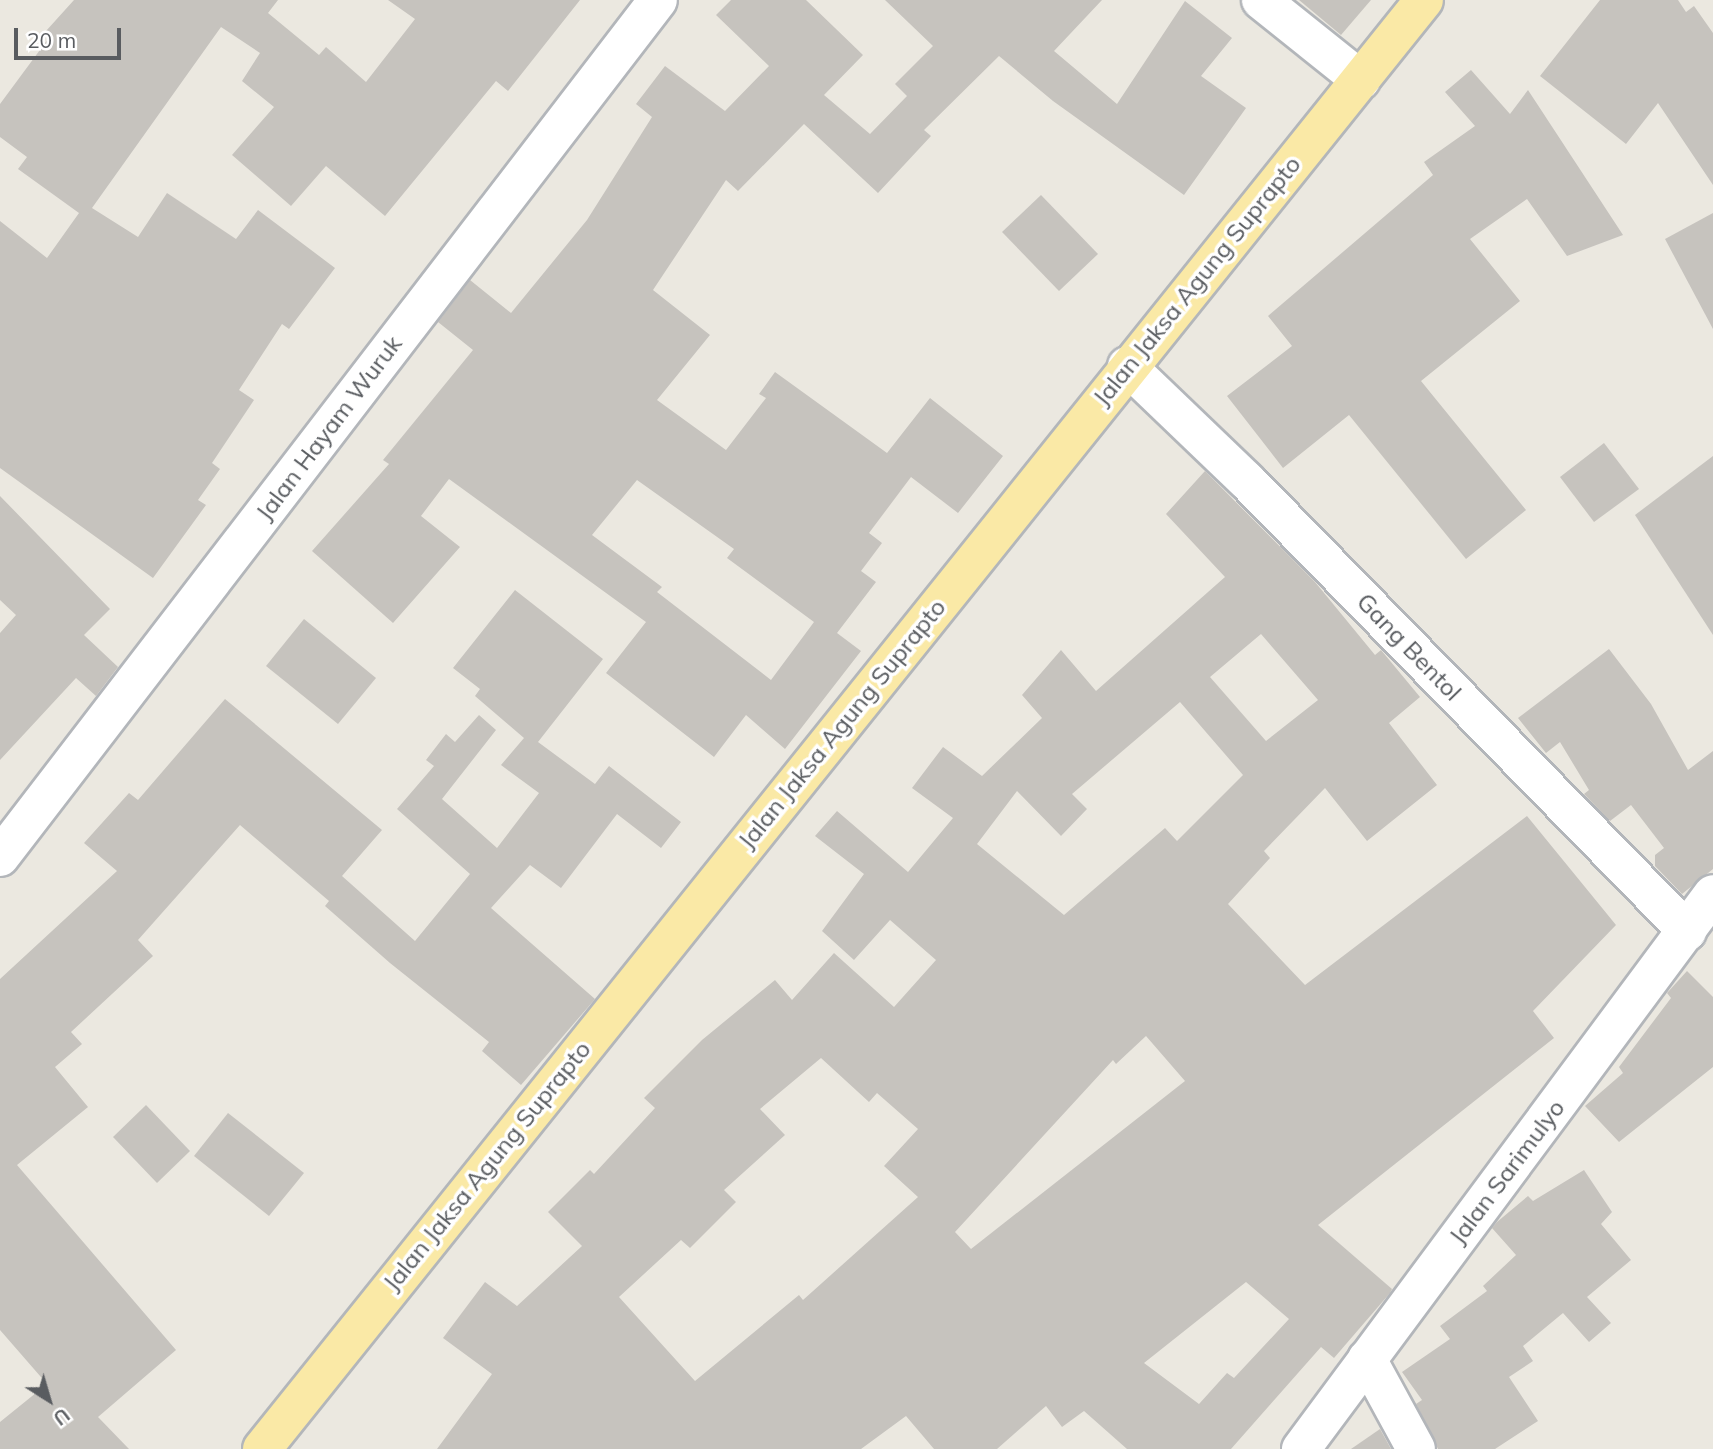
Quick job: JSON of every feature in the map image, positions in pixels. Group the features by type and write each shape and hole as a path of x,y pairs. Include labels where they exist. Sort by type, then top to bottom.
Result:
{"main road":[{"name":"Jalan Jaksa Agung Suprapto","path":"262,1449 1127,366 1424,0"}],"street":[{"name":"Jalan Hayam Wuruk","path":"0,857 658,0"},
{"path":"1261,0 1361,80"},
{"name":"Gang Bentol","path":"1127,366 1246,480 1688,931"},
{"name":"Jalan Sarimulyo","path":"1301,1449 1713,894"},
{"path":"1367,1359 1416,1449"}],"building":[{"path":"74,0 278,0 268,13 319,55 326,47 366,82 415,19 388,0 580,0 508,91 496,81 385,216 326,166 291,206 232,155 274,107 242,81 260,53 221,27 92,208 138,237 167,193 236,239 258,210 335,268 289,329 282,324 239,390 254,400 212,463 220,469 198,500 206,505 153,578 0,468 0,221 47,258 79,213 18,169 27,157 0,137 0,104 51,35 46,31"},
{"path":"731,0 806,0 863,55 824,95 870,134 907,96 895,84 933,46 885,0 1102,0 1054,51 1117,104 1185,1 1232,38 1201,76 1246,108 1184,195 1053,101 999,56 924,130 931,136 878,193 804,124 738,191 726,180 653,290 710,335 657,400 726,450 766,398 759,394 775,372 887,453 930,398 1003,456 958,513 911,477 869,533 882,543 861,571 876,582 837,633 861,651 785,749 746,715 714,757 606,673 646,622 449,479 421,516 460,547 393,623 312,551 389,464 383,460 473,350 438,322 470,280 511,313 587,220 652,117 636,104 665,66 725,111 769,66 716,15","holes":["637,480 734,549 727,558 814,622 771,680 657,592 662,587 592,535"]},
{"path":"1299,0 1371,0 1341,35"},
{"path":"1600,0 1678,0 1686,12 1694,6 1713,33 1713,185 1658,103 1626,144 1540,76"},
{"path":"1471,70 1510,114 1528,90 1623,235 1567,256 1527,199 1470,239 1520,301 1421,381 1526,510 1466,559 1349,415 1283,468 1227,396 1292,346 1268,316 1433,175 1424,162 1475,126 1445,92"},
{"path":"1041,195 1098,254 1059,291 1002,232"},
{"path":"1713,213 1713,329 1665,239"},
{"path":"1604,443 1639,489 1594,522 1560,477"},
{"path":"1713,456 1713,635 1635,515"},
{"path":"1205,471 1315,582 1375,655 1381,650 1420,697 1389,723 1437,785 1367,841 1325,788 1264,851 1270,858 1228,904 1305,985 1527,816 1616,925 1533,1011 1554,1038 1318,1225 1392,1289 1390,1293 1334,1358 1321,1347 1231,1449 1127,1449 1084,1411 1062,1427 1046,1406 997,1449 934,1449 906,1416 861,1449 437,1449 492,1374 443,1338 485,1282 517,1306 582,1246 548,1212 590,1170 594,1174 655,1108 644,1098 702,1040 775,980 792,1000 834,953 894,1007 936,960 890,920 854,960 822,931 864,874 815,836 837,811 908,872 953,818 912,788 943,747 982,776 1042,718 1022,695 1061,650 1096,691 1225,577 1166,514","holes":["1261,634 1318,700 1266,741 1210,677","1180,702 1243,775 1177,841 1165,828 1064,915 977,844 1017,791 1061,836 1087,809 1072,794","1146,1036 1185,1081 971,1249 955,1232 1113,1060 1116,1064","821,1058 869,1102 877,1093 918,1129 884,1166 918,1197 803,1300 799,1295 695,1381 619,1297 681,1240 690,1248 736,1202 724,1190 785,1135 760,1109","1246,1282 1289,1319 1234,1378 1227,1373 1199,1404 1144,1363"]},
{"path":"0,496 110,609 84,635 118,667 96,696 76,678 0,760 0,633 16,615 0,600"},
{"path":"515,590 603,659 538,742 595,784 609,766 681,822 661,848 617,814 561,888 530,865 491,908 595,999 521,1085 482,1051 489,1042 390,963 325,906 329,901 240,825 138,940 153,956 71,1032 82,1044 55,1067 88,1107 17,1165 176,1350 98,1417 129,1449 0,1449 0,1422 47,1384 0,1330 0,979 117,871 84,843 129,793 138,800 225,699 382,830 342,876 415,941 470,874 397,809 434,766 426,760 446,734 455,742 479,715 496,730 442,799 497,848 539,793 501,765 524,738 475,696 480,689 453,668"},
{"path":"304,619 376,678 338,724 266,666"},
{"path":"1609,649 1651,704 1688,770 1713,751 1713,869 1682,894 1655,866 1655,855 1664,848 1631,805 1610,821 1584,794 1589,790 1560,742 1546,753 1518,718"},
{"path":"1687,971 1713,997 1713,1067 1619,1142 1585,1106 1623,1073 1619,1067 1671,998 1667,993"},
{"path":"146,1105 190,1151 157,1183 113,1137"},
{"path":"228,1113 304,1173 269,1216 194,1156"},
{"path":"1584,1170 1612,1212 1601,1224 1631,1260 1587,1297 1611,1323 1589,1342 1563,1313 1523,1346 1533,1361 1509,1377 1538,1421 1495,1449 1438,1449 1416,1404 1422,1400 1402,1372 1450,1339 1440,1326 1487,1291 1483,1286 1516,1255 1492,1228 1497,1222 1528,1196 1533,1201"},
{"path":"1380,1429 1391,1449 1351,1449"}]}
